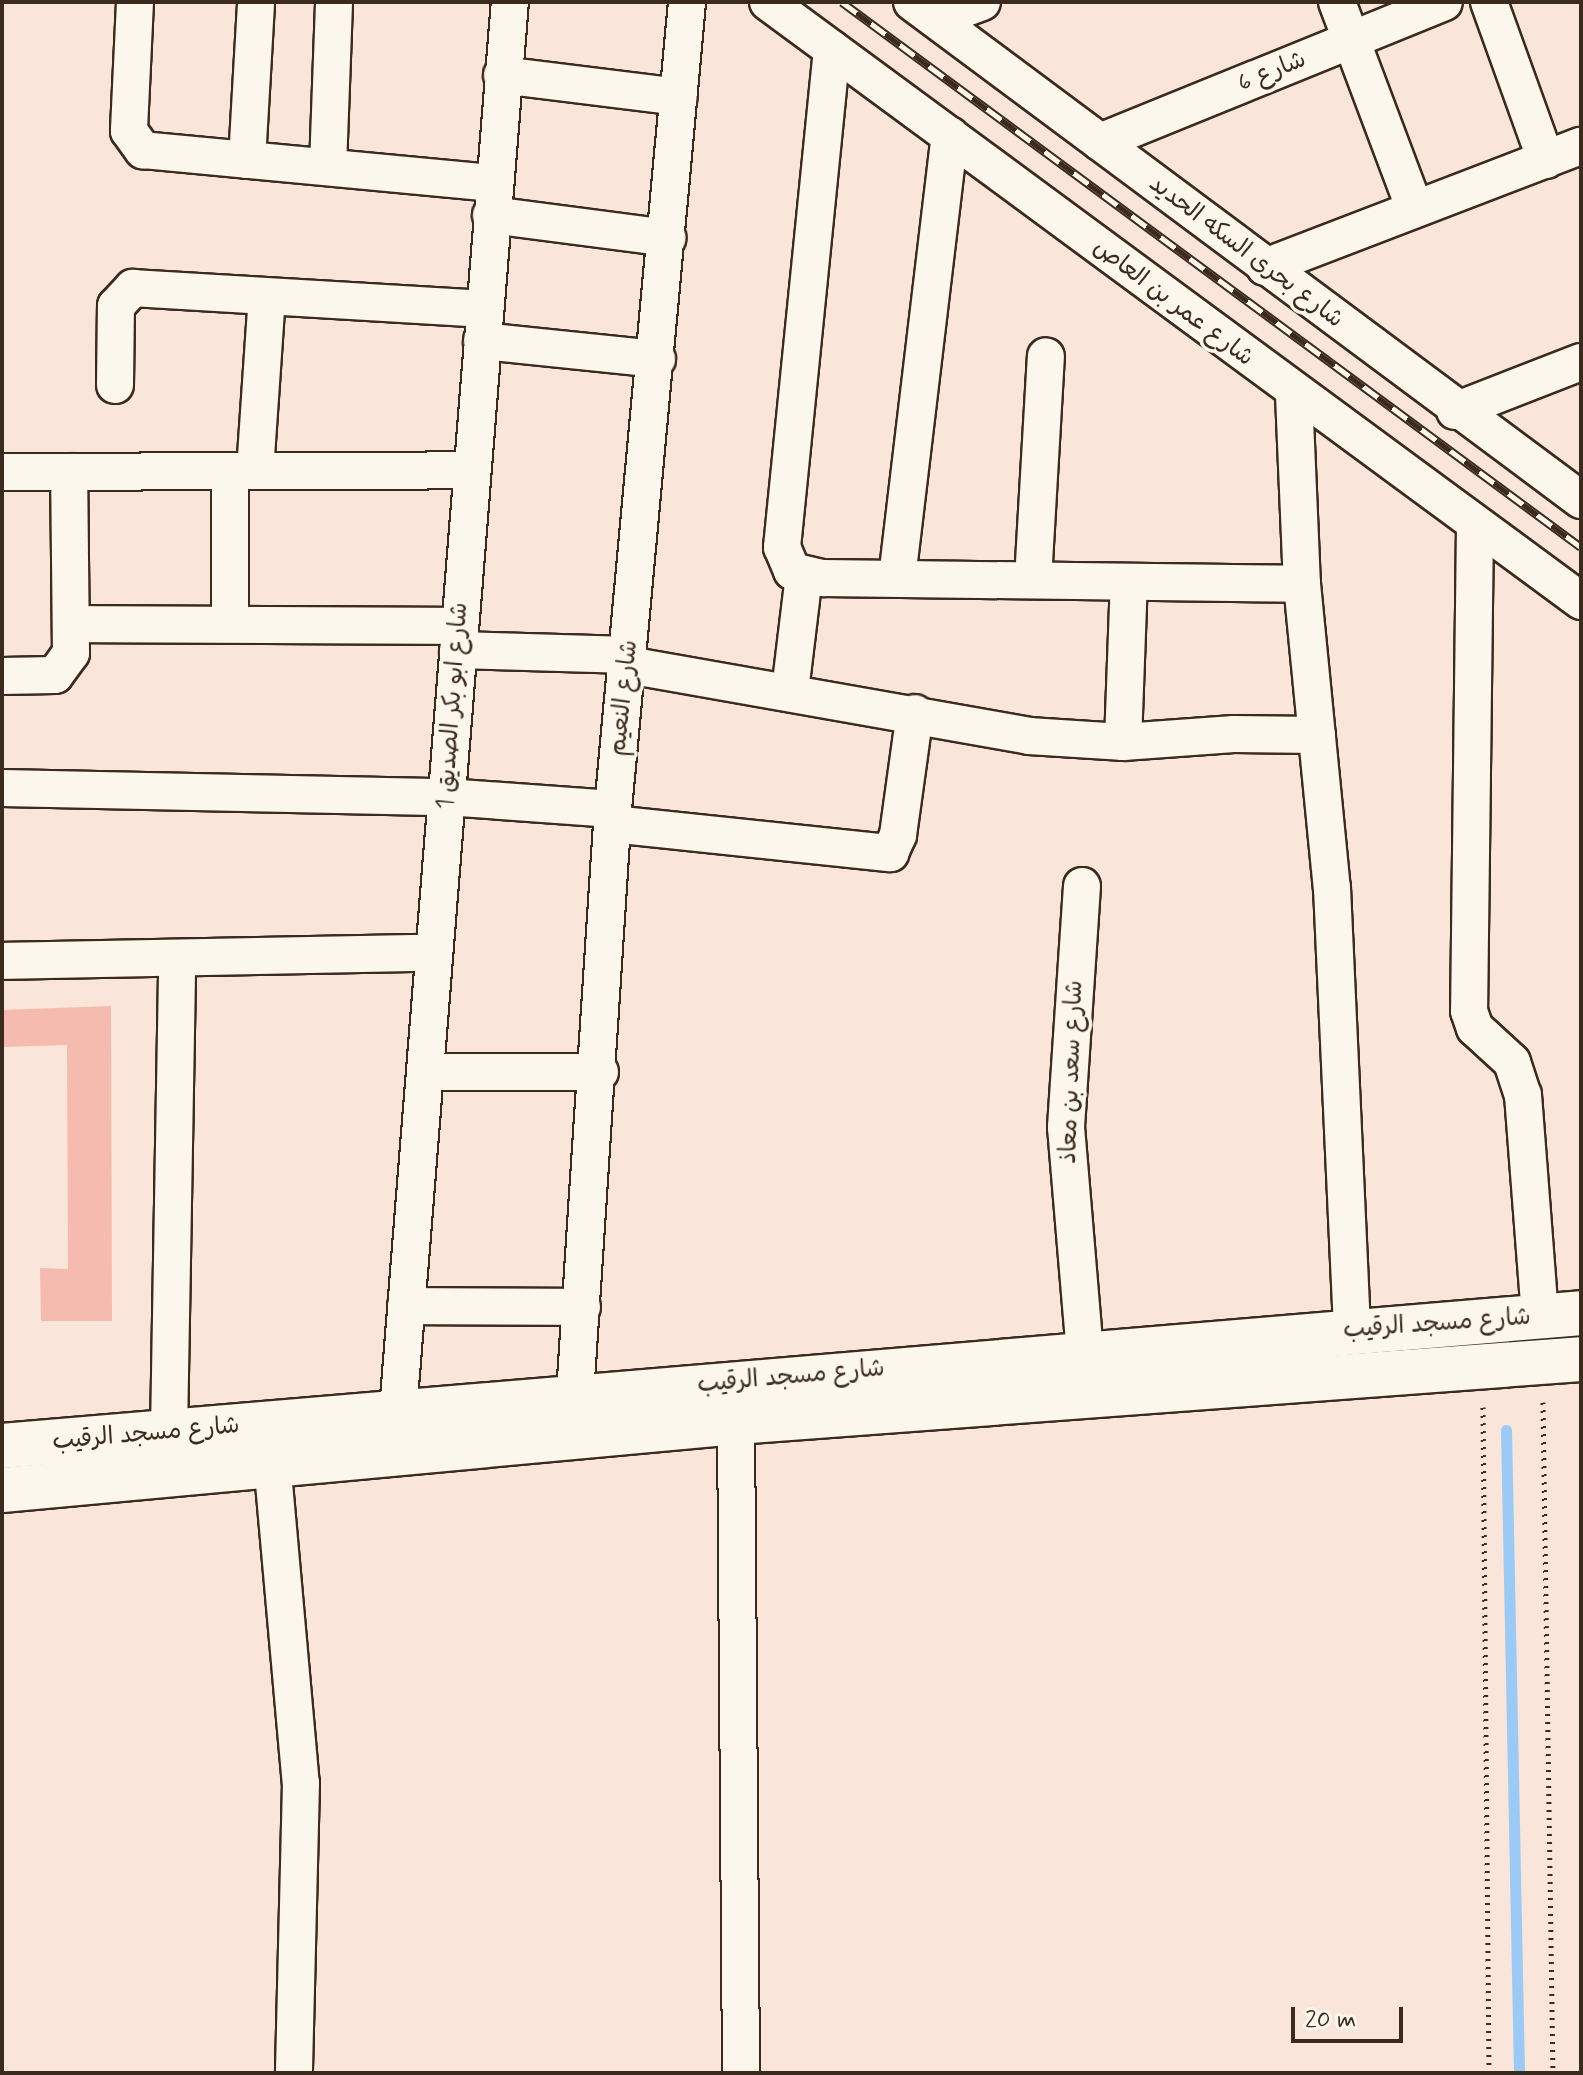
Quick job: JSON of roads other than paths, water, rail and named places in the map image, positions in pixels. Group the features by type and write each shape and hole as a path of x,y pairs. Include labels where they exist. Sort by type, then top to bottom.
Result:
{"main road":[{"name":"شارع مسجد الرقيب","path":"2,1446 1352,1329 1560,1315"},
{"name":"شارع مسجد الرقيب","path":"2,1490 272,1461 736,1422 1562,1361"}],"street":[{"path":"135,2 133,142 156,152 328,167 493,199 668,238"},
{"path":"247,160 256,2"},
{"path":"328,167 334,2"},
{"name":"شارع ابو بكر الصديق 1","path":"398,1411 510,2"},
{"name":"شارع النعيم","path":"575,1395 600,1072 613,816 668,238 687,2"},
{"name":"شارع عمر بن العاص","path":"768,2 1294,395 1581,601"},
{"path":"924,11 982,2"},
{"path":"1337,2 1415,209"},
{"name":"شارع 6","path":"1100,142 1444,2"},
{"path":"1489,2 1546,160"},
{"name":"شارع بحرى السكه الحديد","path":"924,11 1455,411 1581,500"},
{"path":"832,49 782,547 784,560 804,576 1302,584"},
{"path":"502,75 679,97"},
{"path":"897,578 950,135"},
{"path":"1265,267 1581,146"},
{"path":"115,385 116,306 124,293 133,288 267,297 483,325 657,359"},
{"path":"230,624 242,471 267,297"},
{"path":"1033,580 1046,356"},
{"path":"1455,411 1581,362"},
{"path":"1294,395 1302,584 1332,888 1352,1329"},
{"path":"2,472 472,470"},
{"path":"2,676 55,675 71,653 69,472"},
{"path":"1475,525 1469,1011 1475,1028 1512,1062 1523,1095 1560,1315"},
{"path":"790,691 804,576"},
{"path":"1123,742 1129,582"},
{"path":"72,624 230,624 459,638 628,660 1029,736 1123,742 1234,734 1317,735"},
{"path":"2,788 446,797 890,853 898,835 915,713"},
{"name":"شارع سعد بن معاذ","path":"1082,886 1066,1127 1085,1352"},
{"path":"2,961 434,953"},
{"path":"169,1432 177,958"},
{"path":"425,1072 600,1072"},
{"path":"406,1306 582,1307"},
{"path":"736,1422 741,2073"},
{"path":"272,1461 301,1783 294,2073"}],"waterway":[{"path":"1506,1430 1519,2073"}],"railway":[{"path":"842,2 1581,547"}]}
